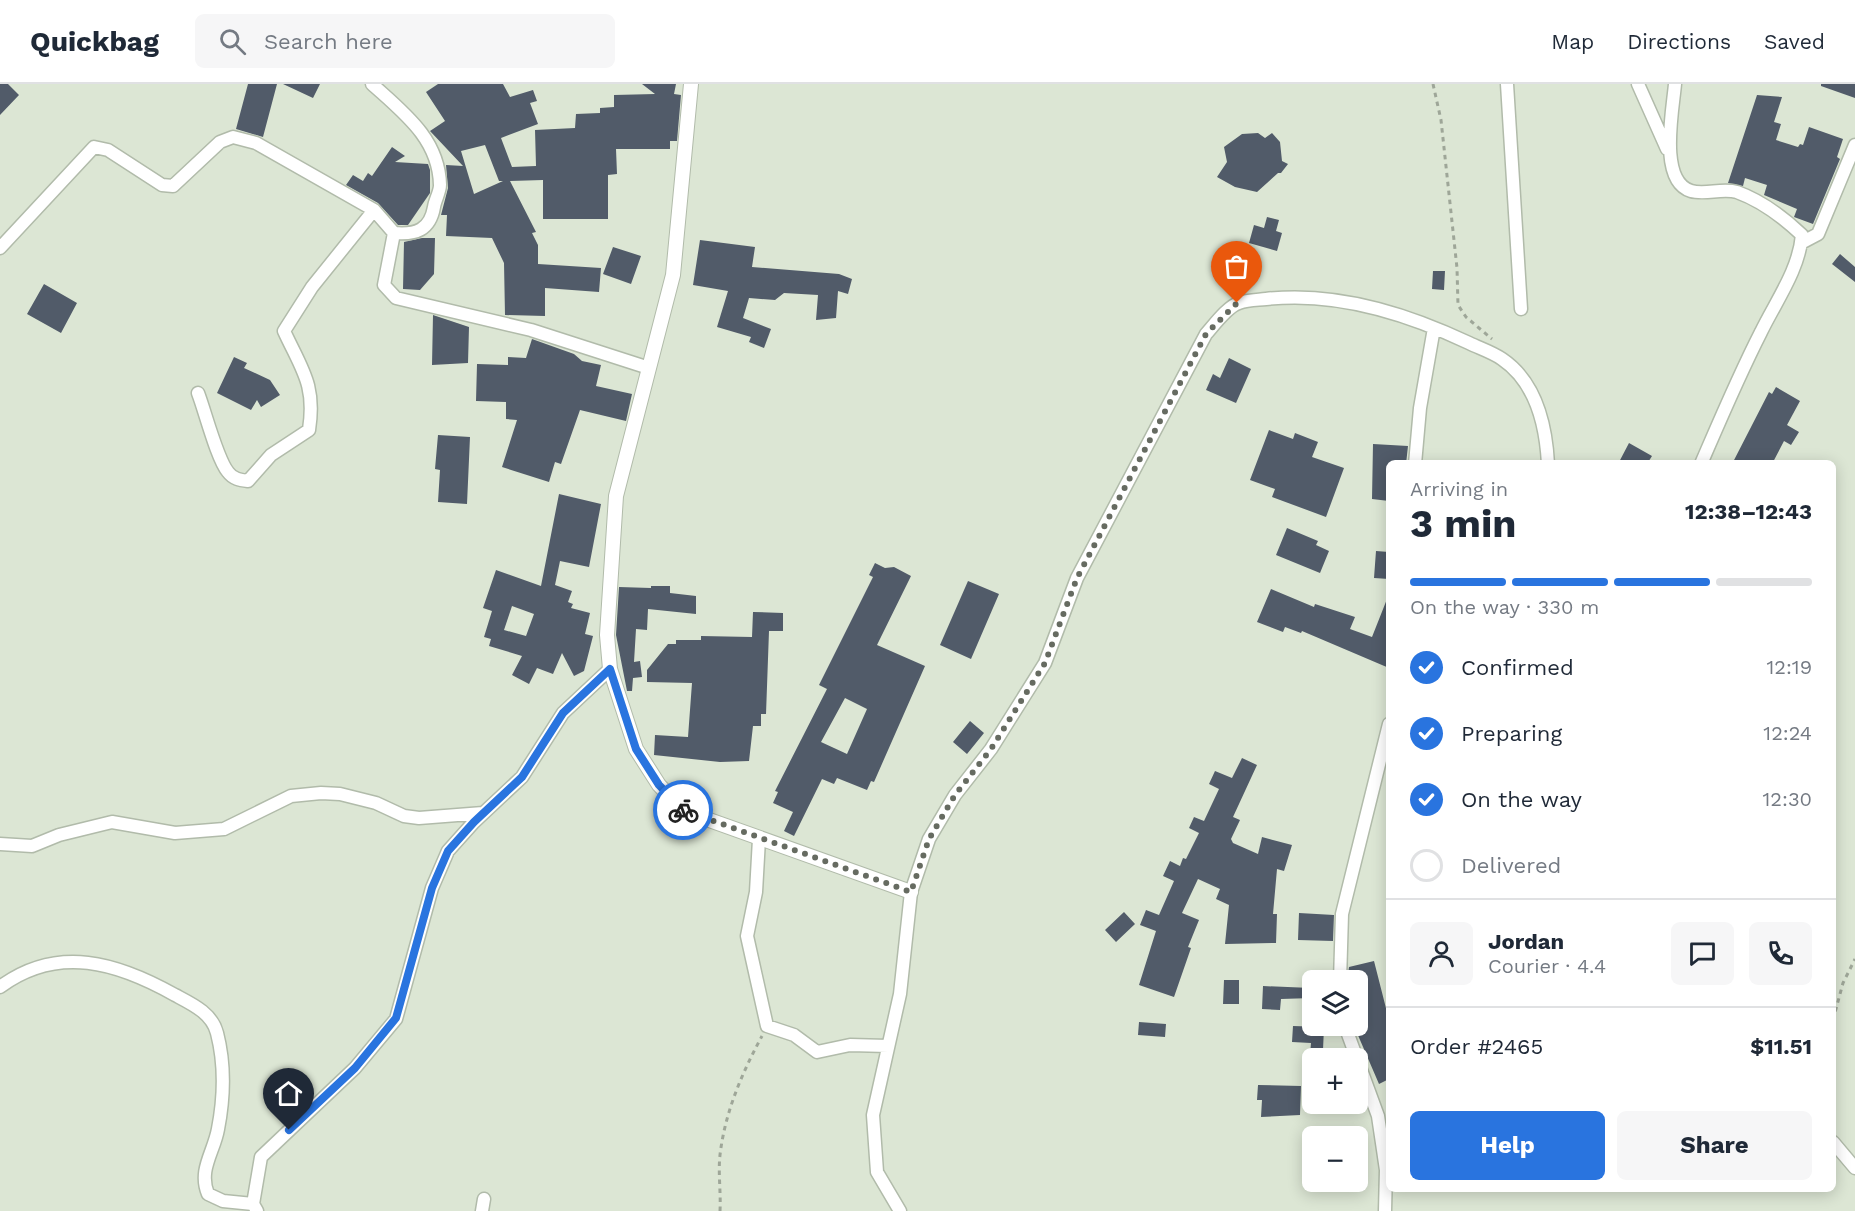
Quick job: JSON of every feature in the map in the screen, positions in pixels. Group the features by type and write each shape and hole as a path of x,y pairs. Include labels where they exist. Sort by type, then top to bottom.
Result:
{"street":[{"path":"0,248 94,147 108,150 162,185 173,186 220,142 233,137 256,143 374,210 394,233 407,234 422,230 431,222 435,197 441,188 436,154 420,128 372,84"},
{"path":"691,84 673,275 616,496 607,635 610,669 636,749 659,785 684,811 911,892"},
{"path":"1507,84 1521,309"},
{"path":"1638,84 1668,151 1679,183 1694,192 1719,190 1736,192 1779,213 1802,235 1790,278 1752,350 1703,460"},
{"path":"1668,151 1675,84"},
{"path":"1801,243 1818,234 1855,146"},
{"path":"198,393 220,461 229,474 239,480 248,481 271,455 309,430 312,406 310,391 301,364 284,331 312,287 374,210"},
{"path":"394,233 384,285 396,298 531,330 649,368"},
{"path":"900,1211 877,1172 873,1115 900,994 911,892 929,839 950,804 991,749 1045,663 1077,578 1206,334 1237,303 1286,297 1345,301 1389,311 1434,328 1502,359 1534,395 1546,430 1548,460"},
{"path":"1415,460 1420,408 1434,328"},
{"path":"0,987 30,970 47,964 102,964 141,976 208,1015 217,1032 223,1079 218,1132 205,1169 203,1183 208,1194 255,1208 261,1157 355,1068 396,1018 432,888 448,851 483,813 522,777 563,713 610,669"},
{"path":"1340,970 1342,914 1386,736"},
{"path":"0,844 32,846 59,835 112,822 175,833 224,829 282,800 321,793 340,794 376,803 404,816 418,819 483,813"},
{"path":"759,839 756,892 747,936 767,1026 794,1035 818,1052 850,1045 888,1046"},
{"path":"1349,1036 1378,1116 1386,1170 1385,1211"},
{"path":"1836,1146 1855,1168"}],"path":[{"path":"1433,84 1442,131 1457,268 1458,304 1466,317 1487,333 1497,345 1502,359"},
{"path":"1836,1009 1843,982 1855,959"},
{"path":"720,1211 720,1156 728,1114 744,1068 767,1026"}],"building":[{"path":"0,84 8,84 19,95 0,115"},
{"path":"248,84 277,84 263,137 236,129"},
{"path":"283,84 320,84 313,98"},
{"path":"438,84 503,84 510,97 533,90 537,101 530,103 538,124 501,138 512,167 536,166 535,130 575,128 576,114 600,113 600,108 614,107 614,95 655,94 642,84 676,84 674,94 681,95 677,141 670,141 670,149 616,149 617,174 608,175 608,219 543,219 543,180 510,181 536,232 532,233 538,245 538,264 601,268 599,292 545,288 545,316 505,315 504,263 492,238 446,236 447,215 441,215 448,188 446,165 463,166 430,131 445,121 426,92","holes":["485,145 499,181 503,181 474,194 461,151"]},
{"path":"1821,84 1855,84 1855,98 1821,86"},
{"path":"1757,95 1782,97 1774,122 1781,124 1776,140 1798,147 1800,144 1803,145 1809,127 1843,139 1837,157 1840,159 1813,224 1794,217 1797,209 1764,195 1767,185 1745,178 1743,186 1728,183"},
{"path":"1258,133 1265,138 1272,133 1280,142 1282,161 1288,164 1281,173 1278,173 1257,192 1235,187 1217,177 1227,162 1224,147 1242,134"},
{"path":"392,147 405,156 395,162 428,164 430,170 430,193 408,225 398,225 378,203 346,185 353,175 363,181 368,173 372,176"},
{"path":"1267,217 1279,220 1276,231 1282,233 1277,251 1249,243 1254,225 1264,228"},
{"path":"435,238 434,274 420,290 403,289 404,242"},
{"path":"700,240 755,247 752,267 839,274 852,279 848,294 838,291 836,318 816,320 818,295 784,293 775,300 749,298 743,318 771,329 764,348 749,342 751,337 717,327 728,291 693,285"},
{"path":"613,247 641,256 631,284 603,274"},
{"path":"1840,254 1855,267 1855,282 1832,264"},
{"path":"1433,271 1445,271 1444,290 1432,289"},
{"path":"44,284 77,303 61,333 27,314"},
{"path":"433,315 469,327 468,363 432,365"},
{"path":"532,339 574,354 582,361 601,365 596,386 632,394 626,421 580,410 561,464 555,462 549,482 502,467 517,420 506,419 506,402 476,401 477,364 508,365 508,357 526,358"},
{"path":"234,357 247,363 244,368 270,380 280,395 261,407 257,400 251,410 217,393"},
{"path":"1229,358 1251,369 1236,403 1206,390 1213,374 1220,378"},
{"path":"1776,387 1800,401 1787,425 1799,432 1791,445 1784,441 1774,460 1734,460 1769,392 1772,394"},
{"path":"1269,430 1293,439 1295,433 1318,442 1312,457 1344,468 1326,517 1272,497 1275,489 1250,480"},
{"path":"438,435 470,437 467,504 438,502 440,470 435,469"},
{"path":"1629,443 1652,456 1650,460 1620,460"},
{"path":"1373,444 1408,446 1406,460 1386,460 1386,501 1372,499"},
{"path":"559,494 601,504 589,567 560,561 555,585 572,591 568,602 573,604 571,608 590,613 585,634 593,636 584,671 574,676 562,653 553,674 537,668 529,684 512,675 522,656 489,646 491,639 484,637 492,611 483,608 496,570 541,586","holes":["512,606 534,614 526,636 504,630"]},
{"path":"1287,528 1318,541 1316,545 1329,551 1320,573 1276,555"},
{"path":"1376,551 1386,552 1386,579 1374,578"},
{"path":"875,563 885,568 894,567 911,576 877,645 925,666 874,782 871,781 867,790 837,778 834,784 822,779 794,836 784,831 793,812 773,803 778,792 775,791 827,689 819,685 873,577 869,575","holes":["845,698 867,709 847,754 821,742"]},
{"path":"968,581 999,594 971,659 940,645"},
{"path":"651,586 670,586 670,593 696,596 696,614 648,609 647,630 636,629 634,662 640,661 642,677 633,678 632,691 627,691 616,635 619,587 651,588"},
{"path":"1271,589 1314,607 1315,604 1355,617 1350,629 1372,637 1386,602 1386,667 1302,631 1301,633 1285,627 1283,632 1257,622"},
{"path":"753,612 783,613 783,631 769,631 766,714 761,714 761,726 753,726 749,761 720,762 654,755 655,735 688,737 692,683 647,682 647,670 668,644 676,644 676,640 701,640 701,636 752,637"},
{"path":"970,721 984,733 967,754 953,742"},
{"path":"1242,758 1257,765 1233,817 1240,820 1231,839 1233,843 1258,854 1262,837 1292,845 1284,871 1277,869 1273,914 1277,914 1276,943 1225,944 1229,905 1216,899 1220,889 1198,879 1182,913 1199,920 1188,947 1191,948 1174,997 1139,985 1156,931 1140,925 1146,910 1159,915 1174,881 1163,876 1170,861 1180,866 1183,858 1186,859 1199,833 1189,828 1194,817 1204,821 1219,789 1209,784 1215,771 1232,778"},
{"path":"1124,912 1135,924 1116,942 1105,930"},
{"path":"1299,913 1334,915 1333,941 1298,940"},
{"path":"1374,961 1386,1008 1386,1080 1379,1084 1368,1058 1368,1048 1363,1048 1358,1036 1368,1036 1368,970 1349,970 1349,967"},
{"path":"1224,980 1239,980 1239,1004 1223,1004"},
{"path":"1263,986 1302,988 1302,998 1281,999 1280,1010 1262,1009"},
{"path":"1139,1022 1166,1024 1165,1037 1138,1035"},
{"path":"1293,1026 1302,1026 1302,1036 1324,1036 1323,1048 1311,1048 1311,1043 1292,1042"},
{"path":"1258,1085 1301,1086 1300,1115 1261,1117 1262,1100 1257,1100"}],"way so far":[{"path":"683,810 911,892 929,839 955,795 991,749 1045,663 1059,631 1077,578 1206,334 1237,303"}],"route":[{"path":"289,1130 355,1068 396,1018 432,888 448,851 474,822 522,777 563,713 610,669 636,749 659,785 683,810"}]}
